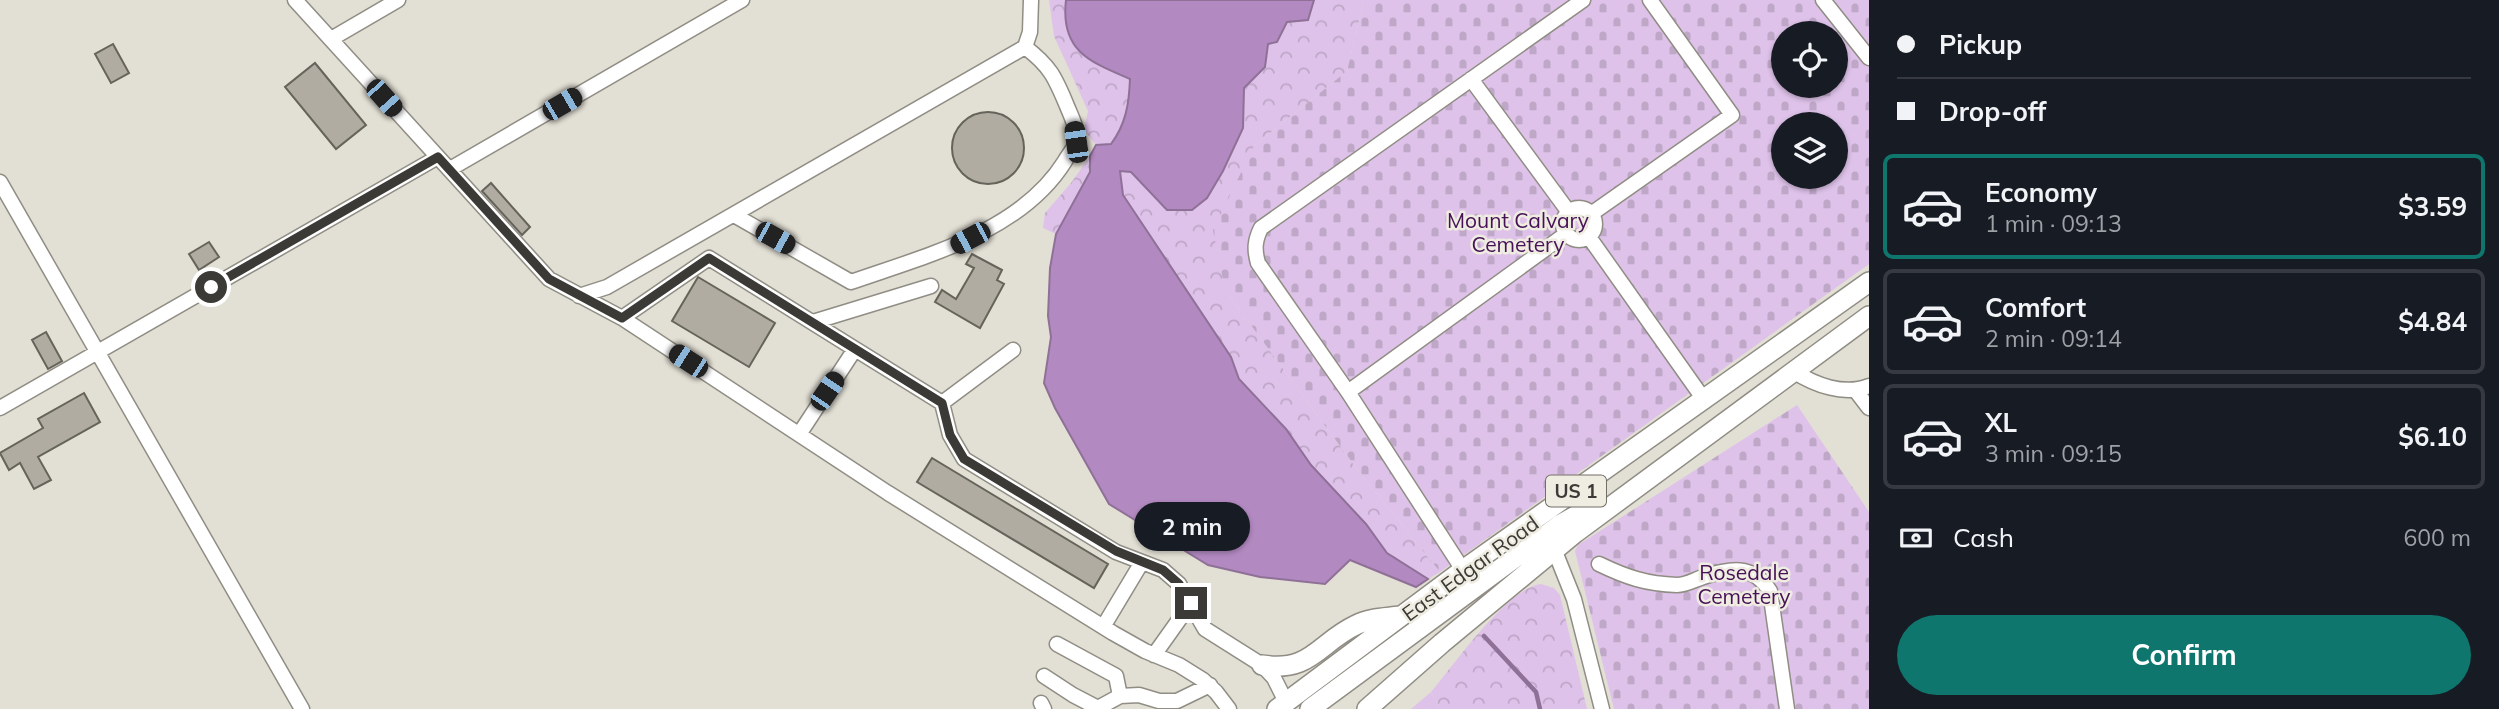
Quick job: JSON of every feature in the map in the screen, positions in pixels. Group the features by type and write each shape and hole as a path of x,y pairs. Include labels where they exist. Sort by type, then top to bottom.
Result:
{"highway":[{"name":"East Edgar Road","path":"1284,707 1463,570 1705,401 1869,282"},
{"name":"East Edgar Road","path":"1367,709 1554,550 1869,316"},
{"path":"1310,709 1561,524 1653,474"},
{"path":"1262,665 1295,665 1357,624 1405,615"}],"street":[{"path":"295,0 549,279 622,318 888,493 1104,627 1178,665 1210,685 1229,709"},
{"path":"331,39 398,0"},
{"path":"450,169 742,0"},
{"path":"579,296 607,287 1024,47 1030,33 1031,0"},
{"path":"1463,570 1348,393 1258,263 1256,238 1261,228 1583,0"},
{"path":"1591,214 1732,115 1650,0"},
{"path":"1823,0 1869,58"},
{"path":"734,215 851,282 951,248 989,227 1031,202 1058,173 1076,142 1074,123 1059,87 1045,62 1024,47"},
{"path":"1471,79 1568,211"},
{"path":"0,408 438,157"},
{"path":"0,182 300,708"},
{"path":"1581,207 1591,214 1595,226 1589,236 1577,240 1566,234 1562,222 1568,211 1581,207"},
{"path":"1348,393 1566,234"},
{"path":"1589,236 1705,401"},
{"path":"622,318 709,258 942,403 950,435 964,459 1116,551 1163,570 1179,584 1205,629 1262,665 1274,678 1284,707"},
{"path":"813,322 931,286"},
{"path":"800,433 855,349"},
{"path":"942,403 1013,350"},
{"path":"1793,371 1812,384 1862,389 1869,408"},
{"path":"1554,550 1574,599 1602,709"},
{"path":"1104,627 1142,562"},
{"path":"1599,564 1639,582 1681,585 1730,570 1752,572 1770,591 1787,709"},
{"path":"1154,655 1191,603"},
{"path":"1057,644 1116,676 1120,696"},
{"path":"1044,676 1098,708 1120,696 1139,695 1159,701 1177,701 1210,685"}],"green space":[{"path":"1049,0 1066,0 1068,31 1081,52 1102,67 1130,79 1126,113 1111,144 1096,145 1084,130 1088,111 1054,36"},
{"path":"1314,0 1364,0 1347,71 1254,146 1225,290 1357,469 1440,572 1428,579 1387,553 1366,524 1311,465 1286,429 1239,378 1231,357 1123,195 1120,171 1131,172 1167,210 1207,198 1243,128 1244,88 1265,67 1268,44 1277,42 1287,22 1308,20"},
{"name":"Mount Calvary Cemetery","path":"1364,0 1869,0 1869,264 1440,572 1357,469 1225,290 1213,230 1254,146 1347,71"},
{"path":"1090,156 1090,172 1056,234 1043,228 1045,213"},
{"name":"Rosedale Cemetery","path":"1797,405 1869,512 1869,709 1614,709 1575,551 1578,545"},
{"path":"1541,584 1554,588 1560,595 1587,709 1440,709 1431,692 1467,647 1513,599 1527,589"},
{"path":"1431,692 1440,709 1411,709"}],"shaded area":[{"path":"1066,0 1314,0 1308,20 1287,22 1277,42 1268,44 1265,67 1244,88 1243,128 1207,198 1192,210 1167,210 1131,172 1120,171 1123,195 1231,357 1239,379 1286,429 1311,465 1366,524 1387,553 1428,579 1416,587 1350,560 1325,584 1260,577 1208,565 1109,504 1055,408 1044,383 1051,337 1048,316 1050,268 1056,234 1090,172 1090,156 1096,145 1111,144 1120,129 1128,105 1130,79 1102,67 1073,43 1065,17"}],"building":[{"path":"113,44 129,73 111,83 95,54"},
{"path":"315,63 366,125 336,149 285,87"},
{"path":"988,112 1008,118 1018,128 1024,148 1018,168 1008,178 988,184 968,178 958,168 952,148 958,128 968,118"},
{"path":"491,183 530,227 522,235 482,191"},
{"path":"209,242 219,257 199,270 189,254"},
{"path":"972,254 1002,270 997,280 1004,284 980,328 935,302 942,290 956,299 974,268 966,264"},
{"path":"698,277 775,323 749,367 672,321"},
{"path":"46,332 62,361 48,369 32,340"},
{"path":"84,393 100,422 38,457 51,480 34,489 20,463 9,470 0,453 43,428 38,419"},
{"path":"932,458 1108,564 1094,588 917,482"}],"waterway":[{"path":"1484,636 1536,692 1540,709"}],"route":[{"path":"211,287 438,157 549,279 622,318 709,258 942,403 950,435 964,459 1116,551 1163,570 1179,584 1191,603"}]}
